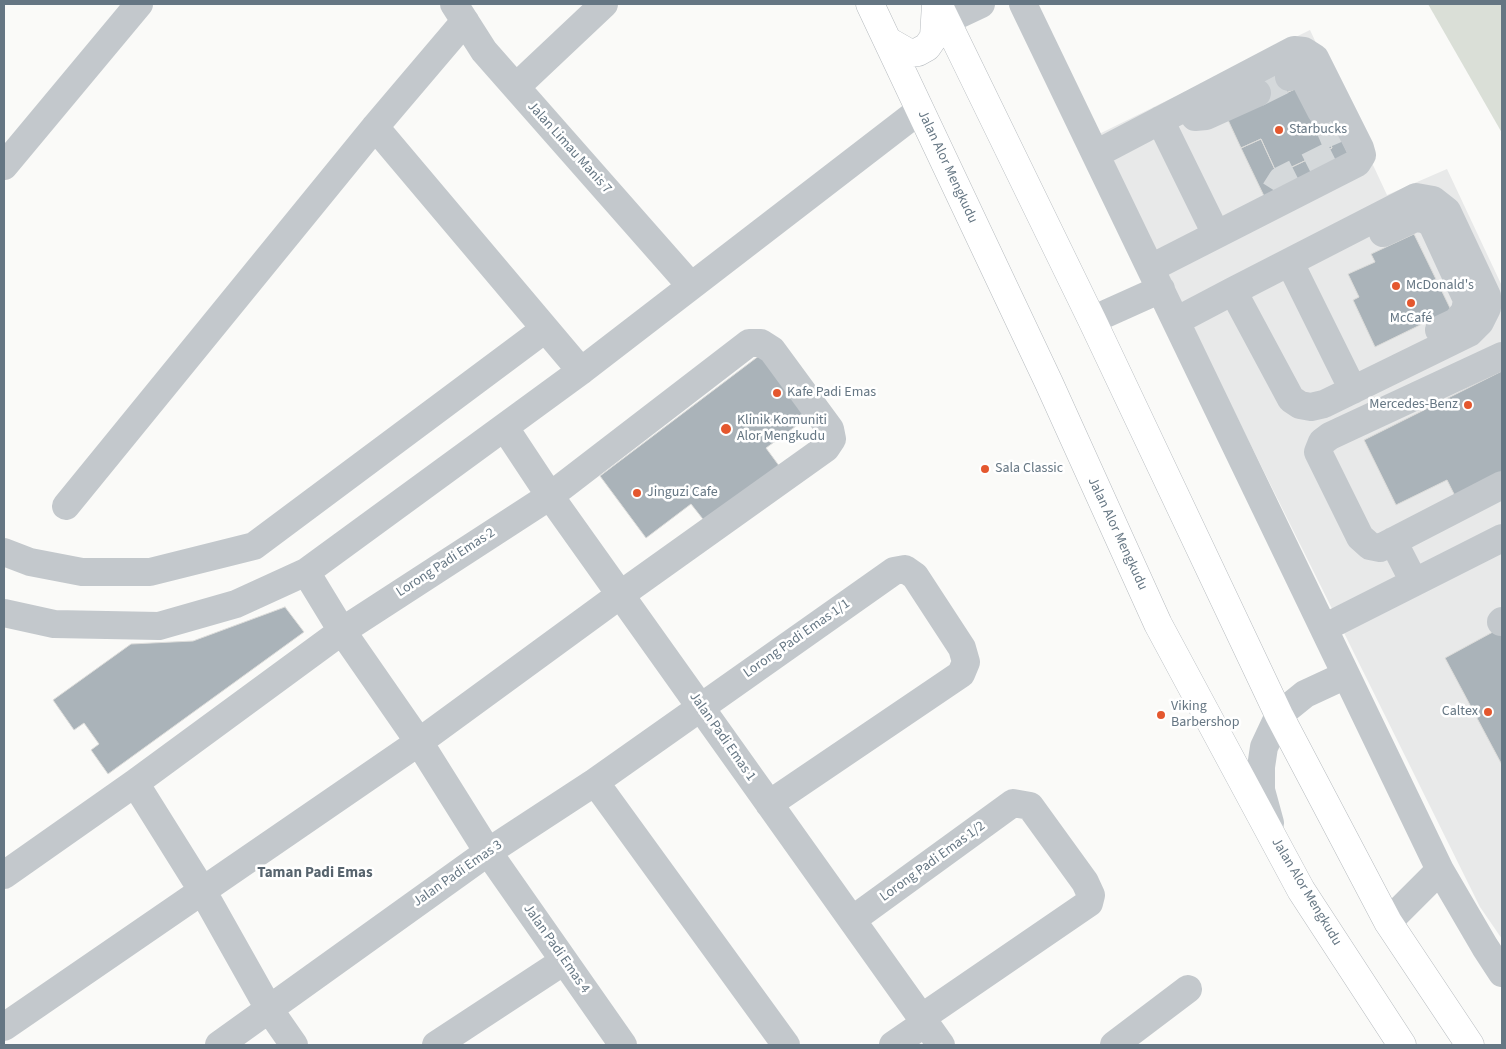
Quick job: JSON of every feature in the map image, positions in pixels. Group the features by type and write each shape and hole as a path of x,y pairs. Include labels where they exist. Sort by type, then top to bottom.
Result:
{"main road":[{"name":"Jalan Alor Mengkudu","path":"870,4 1158,624 1301,890 1402,1045"},
{"path":"888,42 908,53 918,52 928,47 934,38 941,9"},
{"path":"941,9 1092,320 1279,715 1388,922 1470,1045"}],"street":[{"path":"4,166 138,4"},
{"path":"516,87 604,4"},
{"path":"941,9 981,4"},
{"path":"1023,4 1440,870 1502,973"},
{"path":"66,506 375,127 459,12"},
{"name":"Jalan Limau Manis 7","path":"459,12 484,52 691,286"},
{"path":"1092,320 1156,279 1216,234 1272,199 1357,163 1362,155 1315,58 1304,51 1294,50 1096,154"},
{"path":"1289,77 1295,74 1304,78 1326,119"},
{"path":"1165,117 1206,116 1257,93"},
{"path":"4,613 54,624 159,626 236,604 306,572 581,371 920,110"},
{"path":"1165,117 1216,234"},
{"path":"375,127 581,371"},
{"path":"1176,321 1234,291 1416,197 1433,200 1447,211 1487,296 1487,308 1480,322 1470,333 1360,387 1312,408 1300,405 1290,399 1234,291"},
{"path":"1296,259 1360,387"},
{"path":"4,552 30,562 82,572 150,572 254,546 545,329"},
{"name":"Lorong Padi Emas 2","path":"4,875 135,783 342,631 550,496 749,342 761,343 772,350 830,429 832,439 826,448 620,595"},
{"path":"1502,356 1330,436 1322,442 1318,452 1360,537 1370,546 1380,548 1502,485"},
{"name":"Jalan Padi Emas 1","path":"505,428 550,496 940,1045"},
{"path":"1324,628 1502,538"},
{"path":"1393,541 1414,582"},
{"name":"Lorong Padi Emas 1/1","path":"701,707 894,570 905,569 915,576 962,648 966,662 961,674 770,804"},
{"name":"Jalan Padi Emas 4","path":"306,572 342,631 419,742 488,852 623,1045"},
{"path":"4,1027 419,742 620,595"},
{"path":"1278,846 1261,790 1261,766 1264,748 1279,715 1305,694 1346,675"},
{"name":"Jalan Padi Emas 3","path":"218,1045 488,852 594,782 701,707"},
{"path":"594,782 786,1045"},
{"path":"135,783 202,890 269,1009 294,1045"},
{"name":"Lorong Padi Emas 1/2","path":"852,920 1013,803 1030,806 1085,882 1091,895 1089,903 923,1021"},
{"path":"1388,922 1440,870"},
{"path":"436,1045 564,961"},
{"path":"1114,1045 1188,989"},
{"path":"893,1045 923,1021"}],"shaded area":[{"path":"1428,4 1502,4 1502,133"},
{"path":"1310,30 1387,195 1447,169 1502,286 1502,939 1480,907 1097,135"}],"building":[{"path":"1284,67 1295,89 1262,104 1251,83"},
{"name":"Starbucks","path":"1303,85 1332,148 1277,174 1261,139 1241,148 1228,120"},
{"path":"1331,117 1349,156 1264,196 1241,148 1261,139 1277,174 1332,148 1320,122"},
{"name":"McDonald's","path":"1414,234 1451,310 1375,347 1353,300 1359,297 1348,274 1375,262 1371,254"},
{"path":"768,349 815,412 766,448 780,467 706,523 691,504 646,538 600,476"},
{"name":"Mercedes-Benz","path":"1502,371 1502,475 1456,498 1447,480 1396,505 1364,440"},
{"path":"285,607 304,632 108,774 91,750 99,744 84,723 74,730 53,700 131,644 193,641"},
{"name":"Caltex","path":"1502,627 1502,765 1445,658"}],"tunnel":[{"path":"1257,93 1289,77"},
{"path":"1275,191 1282,180 1338,152 1338,147 1326,119"}],"place":[{"name":"Starbucks","path":"1279,130"},
{"name":"McDonald's","path":"1396,286"},
{"name":"McCafé","path":"1411,303"},
{"name":"Kafe Padi Emas","path":"777,393"},
{"name":"Mercedes-Benz","path":"1468,405"},
{"name":"Klinik Komuniti Alor Mengkudu","path":"726,429"},
{"name":"Sala Classic","path":"985,469"},
{"name":"Jinguzi Cafe","path":"637,493"},
{"name":"Caltex","path":"1488,712"},
{"name":"Viking Barbershop","path":"1161,715"}],"district":[{"name":"Taman Padi Emas","path":"315,874"}]}
